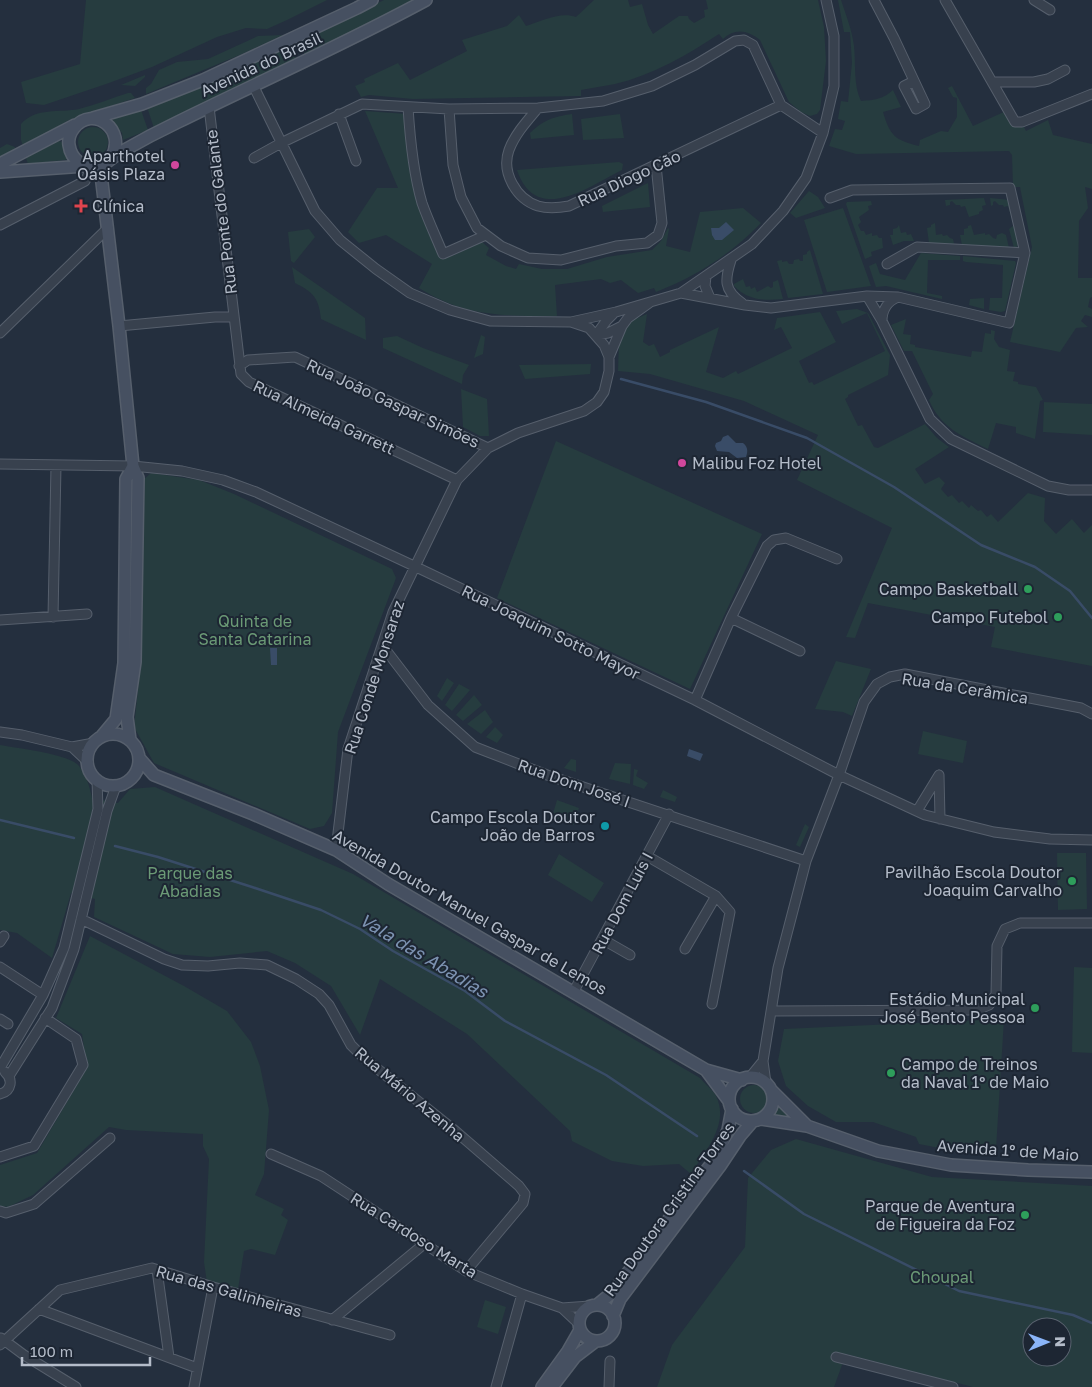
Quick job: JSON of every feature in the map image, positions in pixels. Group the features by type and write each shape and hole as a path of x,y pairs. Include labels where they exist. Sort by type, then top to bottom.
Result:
{"street":[{"name":"Avenida do Brasil","path":"0,164 83,121 142,104 203,80 372,0"},
{"name":"Avenida do Brasil","path":"111,158 153,134 368,32 426,0"},
{"path":"253,85 315,211 340,240 376,269 410,293 450,310 493,322 571,322 616,312 682,293 752,244 783,211 806,178 823,133 834,86 834,36 826,0"},
{"path":"874,0 914,81"},
{"path":"945,0 1015,122 1022,122 1092,94"},
{"path":"1034,0 1050,10"},
{"path":"254,158 362,104 448,109 538,108 603,101 652,86 695,66 735,41 744,40 753,45 781,105 823,133"},
{"path":"992,82 1034,82 1048,79 1065,70"},
{"name":"Rua Diogo Cão","path":"538,108 519,131 509,150 506,167 512,184 524,198 537,206 553,209 569,206 781,105"},
{"path":"408,106 412,160 416,180 423,204 443,254 486,235"},
{"name":"Rua Ponte do Galante","path":"209,107 234,317"},
{"path":"448,109 453,165 461,197 477,228 501,246 528,258 561,260 616,246 647,243 658,235 662,223 656,165"},
{"path":"339,114 356,161"},
{"path":"0,172 92,166 111,158 116,145 113,131 102,121 83,121 73,128 68,142 73,157 92,166"},
{"path":"0,218 82,176 92,166"},
{"path":"0,225 84,181 92,166"},
{"path":"92,166 108,228 133,466 138,480 135,662 127,717 130,740"},
{"path":"682,293 771,308 867,296 898,297 1009,323 1025,253 1010,188 852,190 830,198"},
{"path":"0,333 108,228"},
{"path":"887,264 916,247 1025,253"},
{"path":"712,298 726,283 731,260"},
{"path":"708,275 721,275 735,298 745,305"},
{"path":"708,275 705,286 712,298"},
{"path":"867,296 882,321 930,420 951,439 1048,486 1069,490 1092,490"},
{"path":"882,321 886,306 898,297"},
{"path":"596,335 608,333 622,326 628,318 649,303"},
{"path":"596,335 607,320 616,312"},
{"path":"119,326 234,317"},
{"name":"Rua Almeida Garrett","path":"234,317 239,366 241,374 249,382 457,480"},
{"path":"571,322 589,328 604,345 609,358"},
{"name":"Rua Conde Monsaraz","path":"336,850 348,749 382,645 393,612 457,480 488,448 518,433 584,411 597,402 604,392 609,371 609,358 622,326"},
{"name":"Rua João Gaspar Simões","path":"239,366 248,360 294,357 488,448"},
{"name":"Rua Joaquim Sotto Mayor","path":"0,464 133,466 182,470 223,480 256,492 695,700 839,775 917,812 994,832 1092,840"},
{"path":"53,617 56,466"},
{"path":"133,466 126,479 124,663 116,719 90,749 89,769 97,780 116,786 133,776 139,758"},
{"path":"695,700 731,618 766,546 774,540 786,538 837,559"},
{"path":"0,620 88,614"},
{"path":"731,618 800,651"},
{"name":"Rua Dom José I","path":"382,645 428,705 475,747 547,775 806,861"},
{"name":"Rua da Cerâmica","path":"839,775 864,702 877,684 890,676 904,674 1081,708 1092,714"},
{"path":"0,732 22,735 72,747 116,734 130,740 139,758 154,775"},
{"path":"72,747 88,762"},
{"path":"133,776 154,775"},
{"name":"Avenida Doutor Manuel Gaspar de Lemos","path":"154,775 253,814 336,850 388,884 574,991 706,1070"},
{"path":"706,1070 737,1116 744,1120 757,1120 768,1114 773,1098 768,1086 763,1061 778,968 806,861 839,775"},
{"path":"917,812 939,776 940,819"},
{"path":"0,1094 9,1088 10,1080 6,1072 0,1069 43,995 64,948 98,809 97,780"},
{"path":"9,1076 52,1008 74,949 107,811 116,786"},
{"name":"Rua Dom Luís I","path":"574,991 669,814"},
{"path":"647,856 716,896 730,912 712,1004"},
{"path":"685,949 716,896"},
{"name":"Rua Mário Azenha","path":"81,919 164,959 182,965 208,966 240,963 267,965 296,979 319,994 329,1005 351,1045 364,1058 453,1129 519,1186 525,1194 523,1203 466,1271"},
{"path":"771,1011 977,1010 989,1005 996,994 997,946 1005,929 1020,923 1092,922"},
{"path":"602,939 630,955"},
{"path":"0,967 43,995"},
{"path":"0,1158 34,1146 83,1065 76,1039 45,1018"},
{"path":"730,1105 730,1092 735,1085 746,1078 763,1061"},
{"path":"706,1070 746,1078 758,1078 806,1126"},
{"name":"Rua Doutora Cristina Torres","path":"593,1306 613,1292 715,1159 728,1130 730,1105"},
{"name":"Rua Doutora Cristina Torres","path":"613,1316 620,1299 720,1166 740,1136 757,1120"},
{"name":"Avenida 1º de Maio","path":"757,1120 806,1126 878,1151 951,1165 1092,1172"},
{"path":"0,1211 6,1212 34,1204 110,1138"},
{"name":"Rua Cardoso Marta","path":"271,1154 321,1176 466,1271 562,1308"},
{"path":"332,1320 424,1244"},
{"name":"Rua das Galinheiras","path":"2,1341 60,1290 152,1268 213,1287 390,1335"},
{"path":"157,1270 169,1357"},
{"path":"194,1387 213,1287"},
{"path":"496,1387 522,1294"},
{"path":"542,1387 568,1351 584,1310 593,1306"},
{"path":"604,1306 610,1310 613,1316 615,1323 613,1330 603,1340 589,1340 562,1308 604,1306"},
{"path":"39,1310 197,1368"},
{"path":"2,1341 76,1387"},
{"path":"552,1387 575,1357 596,1341"},
{"path":"836,1357 918,1383 953,1387"},
{"path":"609,1387 610,1360"}],"green space":[{"path":"86,0 327,0 267,29 246,28 217,37 152,67 44,105 26,103 21,82 80,64"},
{"path":"384,0 417,0 305,55 298,42"},
{"path":"594,0 628,0 630,7 642,4 648,25 653,34 679,16 688,16 694,23 705,17 704,10 708,9 706,0 818,0 824,27 826,61 820,110 817,114 810,116 801,112 789,102 760,40 746,32 732,33 723,39 719,34 682,57 656,70 615,84 581,90 581,96 413,99 369,95 361,97 355,86 365,82 364,79 398,63 410,80 467,51 462,40 507,26 519,15 526,26 558,16 570,15 576,17"},
{"path":"838,0 841,0 852,34 858,95 861,101 878,99 893,90 901,107 883,112 891,132 904,142 919,146 920,140 941,131 948,132 957,117 957,98 953,97 948,88 952,86 973,126 1006,111 1023,125 1026,131 1048,120 1053,135 1092,144 1092,189 1085,187 1088,208 1079,221 1078,278 1092,278 1092,297 1088,307 1092,309 1092,317 1085,315 1081,321 1088,327 1076,328 1060,352 1010,342 1032,247 1020,187 1013,187 1012,155 1009,151 856,154 829,146 835,129 842,130 845,121 838,119 841,101 848,102 852,63 850,32 844,32"},
{"path":"283,35 146,94 146,88 151,84 159,70 177,62 208,59 258,36"},
{"path":"289,45 297,60 154,128 147,107 219,78"},
{"path":"145,75 135,86 121,85"},
{"path":"131,93 135,98 69,120 23,146 21,124 34,115 79,109"},
{"path":"141,110 148,130 123,140 122,133 113,121 114,118"},
{"path":"365,111 407,114 410,159 443,256 452,256 482,242 489,248 486,255 506,266 516,269 519,264 542,269 567,269 607,257 652,250 661,241 668,228 666,246 690,252 700,212 743,208 761,223 738,245 713,263 685,279 656,292 654,288 638,293 621,280 610,283 601,279 555,285 557,316 502,315 469,310 436,298 419,288 432,264 386,235 359,243 348,232 377,188 398,188"},
{"path":"572,114 574,135 531,139 530,133 540,125 554,118"},
{"path":"620,114 624,138 583,140 581,119"},
{"path":"93,127 104,131 108,142 104,153 93,157 82,153 78,142 82,131"},
{"path":"59,141 64,146 68,158 65,160 28,164 26,158"},
{"path":"7,144 15,147 14,152 0,158 0,148"},
{"path":"619,162 623,164 622,170 579,192 550,199 537,196 526,187 517,170"},
{"path":"648,183 650,207 603,212 602,206"},
{"path":"809,191 818,197 825,208 796,218 790,213"},
{"path":"984,198 986,205 982,206 983,210 979,214 969,217 965,206 961,207 952,201 950,205 946,206 945,200"},
{"path":"990,198 1010,200 1018,245 1016,248 1014,248 1009,229 1014,225 1008,206 1004,207 995,201 991,206"},
{"path":"871,201 872,205 868,206 869,210 859,217 861,222 858,225 866,235 872,233 872,236 877,235 879,238 882,238 883,248 871,252 872,256 865,259 846,204 847,202"},
{"path":"843,208 871,286 827,292 804,220"},
{"path":"935,223 936,235 947,235 953,239 954,244 929,243 927,228"},
{"path":"899,225 901,233 911,234 914,241 904,241 893,245 890,235 893,235 893,229"},
{"path":"971,225 974,235 985,233 985,235 989,234 996,239 997,235 1002,233 1006,235 1009,248 962,245 960,235 964,235 964,229"},
{"path":"309,229 315,237 294,263 291,261 288,232"},
{"path":"810,250 823,294 788,298 777,261 782,260 782,262 787,261 789,264 793,264 794,260 799,259 803,261 803,255 807,254"},
{"path":"921,253 960,256 960,260 928,260 927,293 942,296 942,299 886,286 876,287 869,266 876,263 880,274 905,280"},
{"path":"963,256 1015,261 1005,311 989,310 990,298 1002,298 1003,265 966,262 963,261"},
{"path":"292,267 365,318 366,340 321,319 317,301 311,293 295,283"},
{"path":"743,279 746,287 750,286 751,289 755,287 757,292 768,286 773,287 773,282 778,280 783,299 769,300 750,297 734,286 734,284"},
{"path":"984,298 984,309 969,305 970,299"},
{"path":"857,309 868,313 890,355 888,375 848,395 845,399 858,426 862,425 874,447 878,448 925,424 937,438 949,447 915,469 925,484 939,477 945,483 941,489 948,497 952,495 959,503 962,501 969,508 971,505 978,511 981,510 987,517 991,514 998,522 1028,493 1045,498 1044,521 1056,534 1072,519 1084,533 1092,525 1092,666 991,647 995,627 868,603 855,638 846,637 892,528 797,480 818,435 744,401 650,374 618,371 619,342 626,323 647,314 643,342 649,346 654,344 660,357 670,352 670,350 719,327 706,372 723,378 736,371 738,374 792,348 781,327 774,330 777,318 820,312 836,342 799,361 809,383 812,382 814,385 885,351 867,313 842,324 836,311"},
{"path":"906,319 903,334 911,335 910,344 915,345 915,347 971,357 972,351 982,352 985,333 991,334 991,330 995,331 994,339 999,347 1010,350 1007,371 1015,372 1013,381 1018,382 1018,384 1036,387 1043,400 1040,401 1035,439 1016,433 1016,427 996,423 988,449 961,435 946,424 939,417 929,400 933,394 912,351 904,351 891,325"},
{"path":"481,335 485,337 483,354 474,358"},
{"path":"397,336 469,365 463,375 462,384 383,348 383,338"},
{"path":"591,364 590,374 525,379 519,365"},
{"path":"461,389 487,399 489,436 480,436 463,427"},
{"path":"1044,402 1092,404 1092,435 1043,432"},
{"path":"556,441 762,534 690,689 497,598"},
{"name":"Quinta de Santa Catarina","path":"151,473 199,480 234,494 392,569 396,578 338,732 332,813 324,826 310,829 154,763 134,727 141,662 143,480"},
{"path":"836,661 871,669 852,716 843,712 815,709"},
{"path":"447,678 454,683 442,701 437,696"},
{"path":"459,684 470,690 452,711 445,705"},
{"path":"474,695 482,705 463,721 456,715"},
{"path":"485,710 493,722 481,734 467,724"},
{"path":"495,727 503,735 497,743 486,737"},
{"path":"923,731 967,741 963,763 918,754"},
{"name":"Parque das Abadias","path":"0,745 54,755 74,762 84,773 92,798 118,803 130,789 155,787 353,874 700,1078 715,1094 720,1106 718,1127 709,1147 691,1174 679,1164 643,1166 612,1161 572,1141 570,1131 467,1034 380,979 360,1035 331,986 295,963 267,951 210,957 173,954 94,917 95,899 71,893 52,958 17,933 0,930"},
{"path":"571,759 576,760 576,772 564,768"},
{"path":"615,763 631,764 630,784 609,779"},
{"path":"634,769 638,770 636,776 648,783 644,789 633,785"},
{"path":"663,790 677,797 675,802 660,797"},
{"path":"557,800 579,808 574,825 552,817"},
{"path":"805,824 809,827 800,847 796,845"},
{"name":"Pavilhão Escola Doutor Joaquim Carvalho","path":"1057,853 1086,853 1087,909 1058,910"},
{"path":"559,854 604,883 592,902 548,875"},
{"path":"90,936 227,1011 251,1042 260,1066 269,1110 264,1174 255,1195 284,1209 281,1215 288,1220 275,1255 251,1249 244,1251 238,1289 207,1283 204,1262 209,1159 203,1146 203,1134 126,1130 109,1127 33,1195 8,1207 0,1206 0,1165 37,1153 87,1068 82,1034 56,1018"},
{"name":"Estádio Municipal José Bento Pessoa","path":"1074,967 1092,968 1092,1053 1072,1052"},
{"name":"Campo de Treinos da Naval 1º de Maio","path":"1004,1019 996,1149 960,1152 919,1144 916,1137 873,1122 836,1122 808,1106 786,1086 778,1061 784,1029"},
{"path":"754,1085 764,1089 768,1099 764,1109 754,1113 744,1109 740,1099 744,1089"},
{"path":"777,1099 801,1123 768,1118 775,1109"},
{"name":"Choupal","path":"796,1139 932,1177 1092,1186 1092,1387 973,1387 846,1354 834,1387 657,1387 672,1345 745,1247 748,1178 771,1150"},
{"path":"485,1300 506,1307 498,1334 477,1327"}],"water":[{"path":"726,222 734,230 722,240 715,240 711,228 719,228"},
{"path":"728,435 736,443 743,443 745,445 747,449 746,457 737,458 729,452 717,451 716,443"},
{"path":"270,648 277,648 277,665 271,665"},
{"path":"689,749 703,754 700,761 687,756"}],"waterway":[{"path":"621,379 706,402 807,438 894,487 981,545 1035,567 1070,591 1092,618"},
{"name":"Vala das Abadias","path":"0,820 74,838"},
{"name":"Vala das Abadias","path":"115,846 158,857 321,910 360,929 393,951 465,991 505,1021 606,1075 697,1136"},
{"path":"744,1171 804,1214 959,1291 1073,1315 1092,1323"}],"place":[{"name":"Aparthotel Oásis Plaza","path":"175,165"},
{"name":"Clínica","path":"81,206"},
{"name":"Malibu Foz Hotel","path":"682,463"},
{"name":"Campo Basketball","path":"1028,589"},
{"name":"Campo Futebol","path":"1058,617"},
{"name":"Campo Escola Doutor João de Barros","path":"605,826"},
{"name":"Pavilhão Escola Doutor Joaquim Carvalho","path":"1072,881"},
{"name":"Estádio Municipal José Bento Pessoa","path":"1035,1008"},
{"name":"Campo de Treinos da Naval 1º de Maio","path":"891,1073"},
{"name":"Parque de Aventura de Figueira da Foz","path":"1025,1215"}]}
